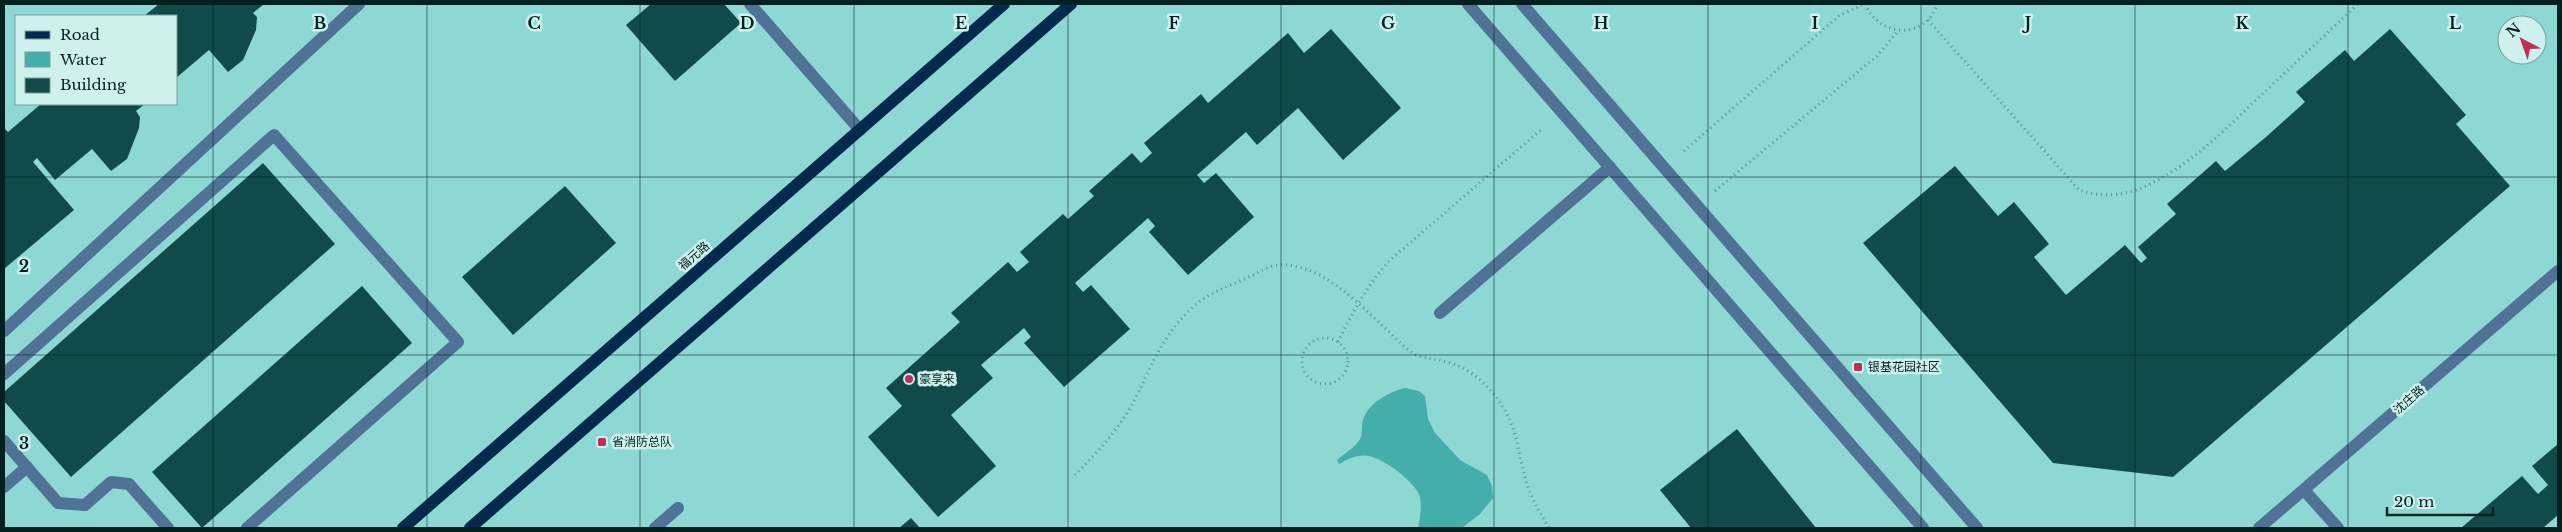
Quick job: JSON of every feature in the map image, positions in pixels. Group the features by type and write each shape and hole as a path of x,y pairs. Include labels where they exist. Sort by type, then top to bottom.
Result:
{"main road":[{"name":"福元路","path":"403,528 1004,4"},
{"path":"470,528 1071,4"}],"street":[{"path":"4,331 359,4"},
{"path":"750,4 860,130"},
{"path":"1468,4 1923,528"},
{"path":"1522,4 1977,528"},
{"path":"4,374 274,135 458,342 247,528"},
{"path":"1440,313 1610,168"},
{"name":"沈庄路","path":"2259,528 2558,271"},
{"path":"4,441 58,503 85,505 111,482 129,484 168,528"},
{"path":"4,487 27,467"},
{"path":"2304,490 2338,528"},
{"path":"655,528 678,508"}],"path":[{"path":"1665,168 1840,15 1865,4 1870,15 1882,26 1898,31 1914,29 1928,20 1937,4"},
{"path":"1928,20 2079,190 2097,196 2119,195 2151,184 2179,168 2210,144 2358,4"},
{"path":"1697,206 1877,56 1898,31"},
{"path":"1338,342 1372,280 1393,257 1562,112"},
{"path":"1075,475 1095,455 1117,427 1134,401 1157,353 1178,322 1193,307 1217,291 1276,265 1292,265 1323,278 1358,303 1413,353 1468,370 1484,383 1504,409 1513,431 1526,483 1538,510 1549,528"},
{"path":"1325,338 1338,342 1347,354 1348,365 1343,376 1334,383 1322,385 1311,380 1304,371 1302,363 1308,345 1325,338"}],"water":[{"path":"1405,388 1419,391 1425,396 1428,419 1435,433 1460,460 1487,475 1492,486 1493,498 1480,514 1462,528 1418,528 1421,509 1420,497 1412,485 1399,472 1369,456 1357,456 1339,464 1337,460 1353,448 1360,439 1363,420 1369,408 1386,395"}],"building":[{"path":"159,4 264,4 253,13 257,17 256,30 243,60 228,72 209,50 178,76 178,15 145,15"},
{"path":"651,4 724,4 741,23 675,81 626,25"},
{"path":"1331,29 1401,108 1343,160 1298,108 1257,145 1246,132 1197,175 1204,183 1216,173 1254,217 1188,275 1149,232 1155,226 1148,218 1075,283 1083,292 1091,285 1130,329 1064,387 1024,343 1031,337 1024,328 981,365 993,378 951,415 996,466 938,517 868,437 902,406 886,388 960,322 951,313 1008,262 1017,272 1029,262 1020,252 1063,214 1068,219 1094,196 1089,191 1132,153 1141,163 1152,153 1144,143 1201,94 1208,103 1288,33 1304,53"},
{"path":"2390,29 2466,115 2456,124 2510,186 2173,477 2053,463 1863,243 1955,166 1998,216 2014,202 2049,244 2034,257 2066,295 2125,245 2141,263 2147,258 2138,247 2176,214 2167,204 2216,161 2225,171 2266,137 2305,102 2296,92 2345,50 2354,61"},
{"path":"40,105 144,105 136,111 140,117 139,128 127,159 111,171 92,149 55,180 37,158 33,162 74,210 4,269 4,128 8,132"},
{"path":"263,163 335,244 71,477 4,401 4,392"},
{"path":"565,186 616,243 513,335 462,277"},
{"path":"362,286 412,343 202,528 152,472"},
{"path":"1737,429 1816,528 1691,528 1660,490"},
{"path":"2558,444 2558,515 2543,528 2461,528 2522,476 2538,494 2548,485 2532,466"},
{"path":"911,518 920,528 899,528"}],"place":[{"name":"银基花园社区","path":"1858,367"},
{"name":"豪享来","path":"909,379"},
{"name":"省消防总队","path":"602,442"}]}
